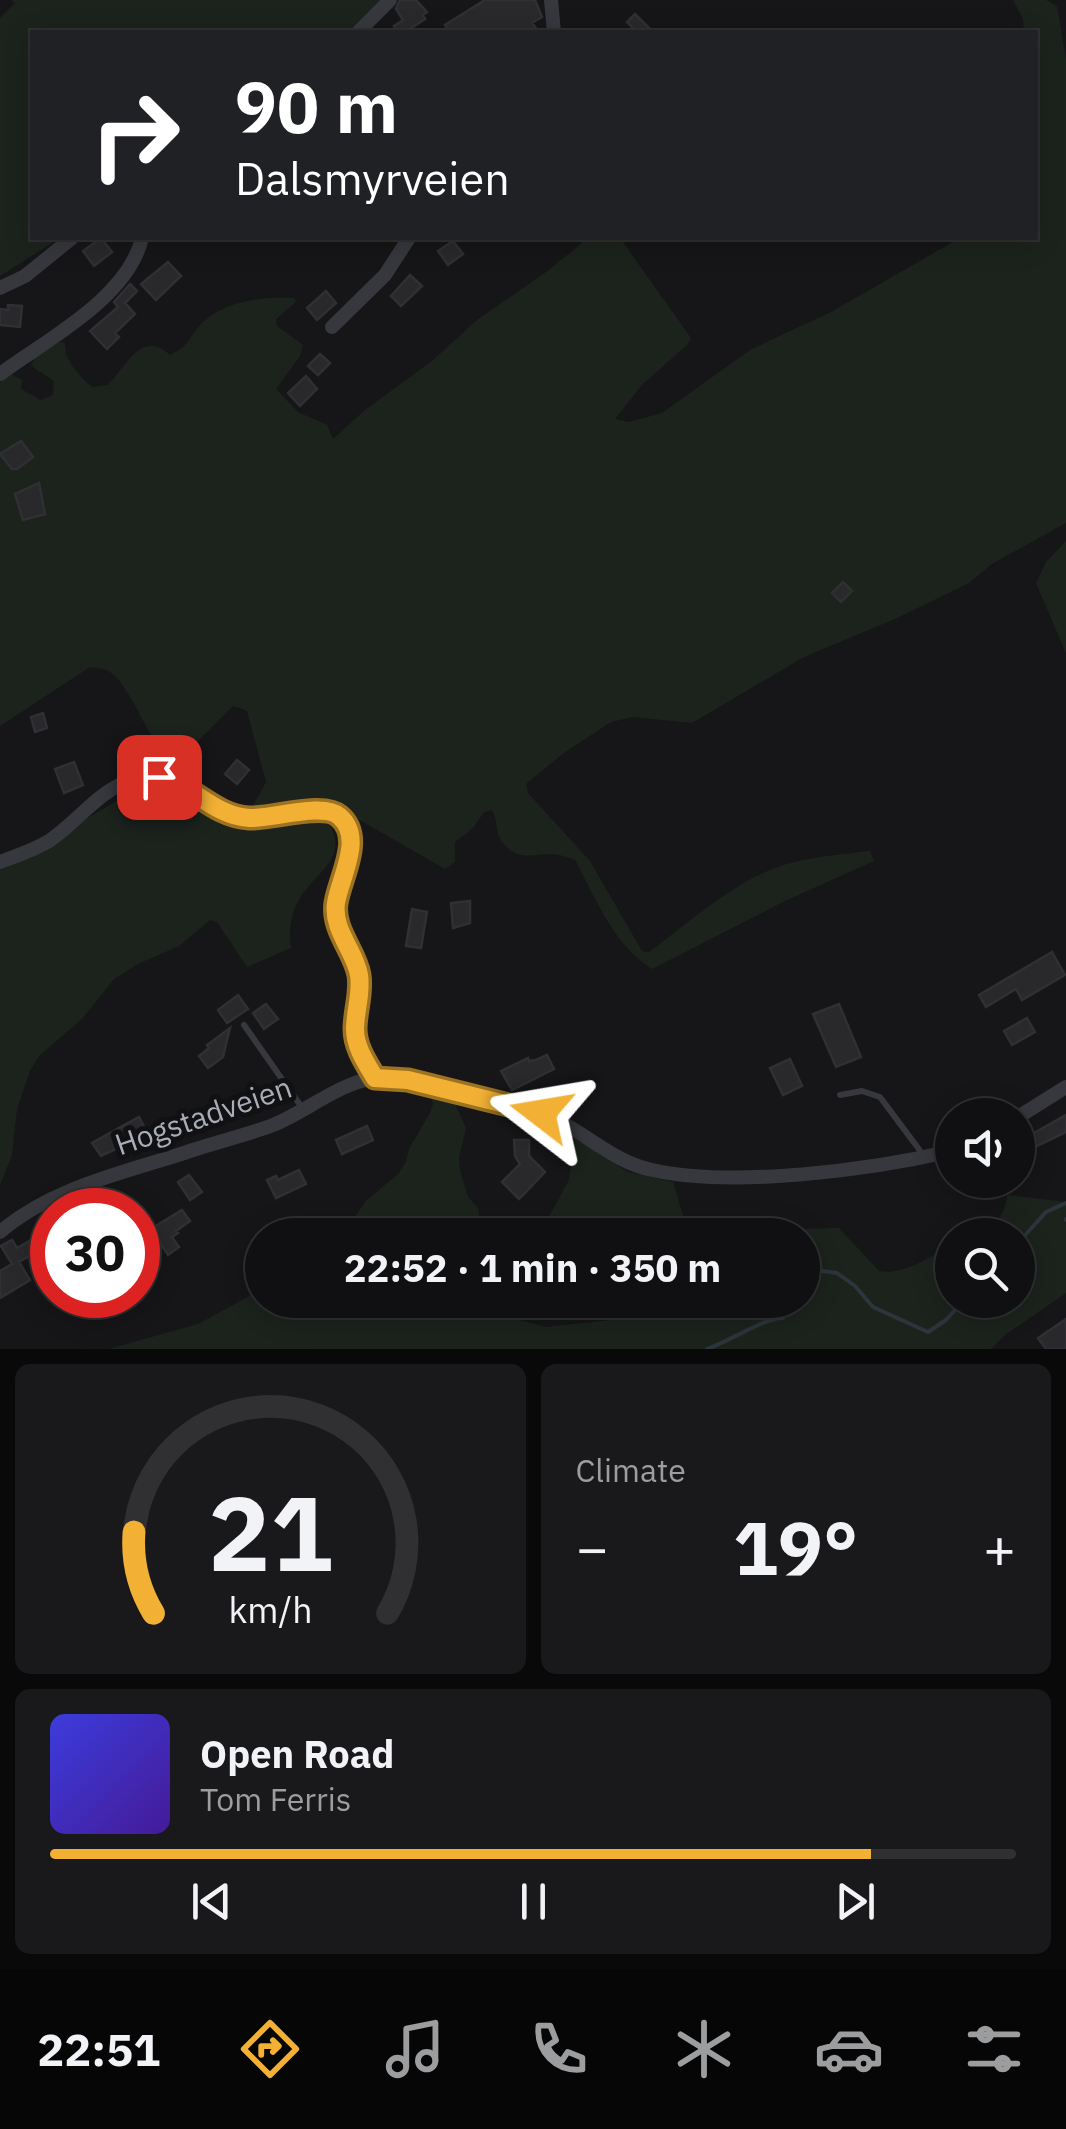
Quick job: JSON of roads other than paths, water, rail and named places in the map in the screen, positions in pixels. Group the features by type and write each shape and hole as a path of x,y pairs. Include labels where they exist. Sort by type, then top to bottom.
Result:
{"street":[{"path":"360,30 390,0"},
{"path":"552,0 554,30"},
{"path":"0,288 25,276 70,240"},
{"path":"0,374 54,339 111,289 131,266 141,240"},
{"path":"332,328 385,275 408,240"},
{"path":"0,862 48,842 112,788 135,779 172,780 211,806 241,818 334,812 344,820 352,842 335,908 338,925 359,973 354,1032 359,1051 375,1078"},
{"name":"Hogstadveien","path":"0,1232 20,1215 75,1189 273,1125 352,1085 375,1078 408,1080 541,1113 626,1162 652,1170 702,1176 764,1176 898,1164 935,1155"},
{"path":"1035,1106 1066,1087"}],"lane":[{"path":"244,1026 304,1110"},
{"path":"840,1095 862,1090 880,1097 925,1158"}],"waterway":[{"path":"1035,1224 1046,1212 1066,1203"},
{"path":"820,1271 837,1273 873,1307 928,1332 948,1318"},
{"path":"707,1349 783,1318"}]}
